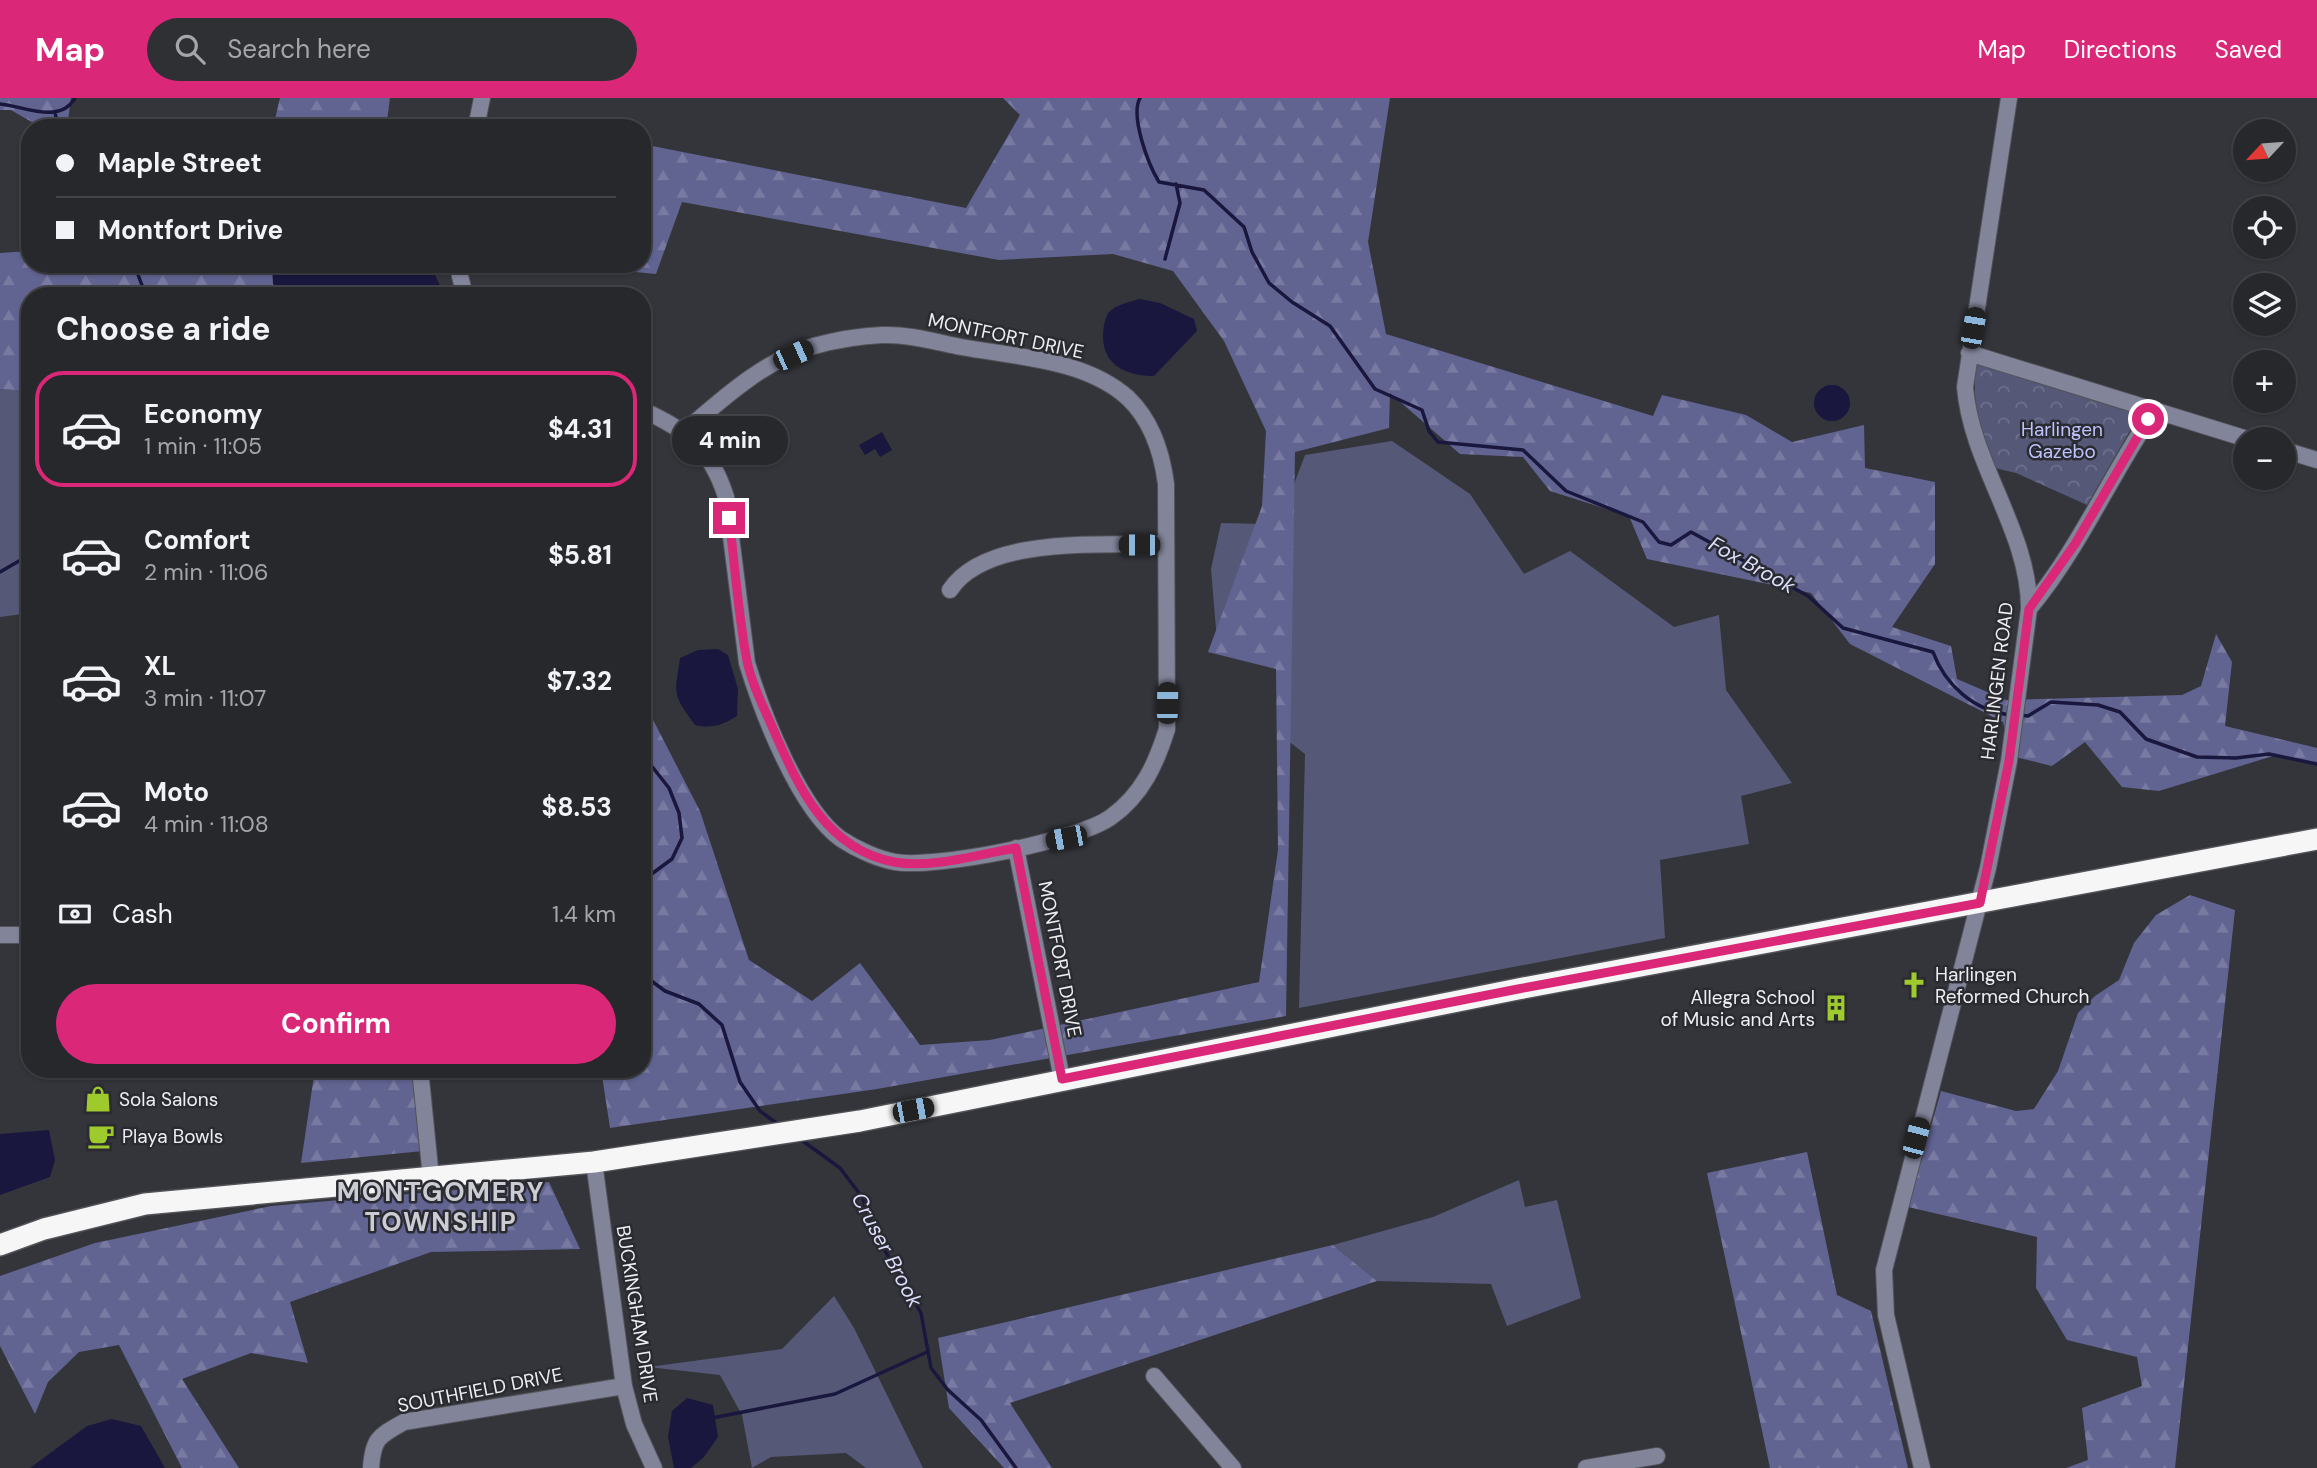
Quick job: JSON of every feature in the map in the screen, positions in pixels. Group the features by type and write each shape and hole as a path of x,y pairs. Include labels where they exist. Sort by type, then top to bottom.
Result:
{"highway":[{"path":"0,1245 44,1229 145,1204 594,1162 766,1137 1518,989 2317,839"}],"street":[{"path":"478,119 482,98"},
{"name":"HARLINGEN ROAD","path":"1922,1468 1886,1315 1884,1270 1980,903 2014,726 2029,609 2029,592 2022,562 1968,413 1965,387 2009,98"},
{"name":"MONTFORT DRIVE","path":"651,414 685,431 720,478 726,497 747,663 755,689 796,780 822,821 842,839 880,858 897,863 922,863 1066,838 1113,816 1135,795 1156,763 1167,729 1166,544 1164,464 1148,425 1128,398 1115,388 1083,372 1056,364 897,335 855,337 811,347 774,363 685,431"},
{"path":"1969,353 2233,435"},
{"path":"2029,609 2069,554 2118,467 2154,411"},
{"path":"2296,454 2317,460"},
{"path":"950,590 976,569 1026,550 1051,545 1166,544"},
{"name":"MONTFORT DRIVE","path":"1016,848 1062,1079"},
{"path":"0,935 21,936"},
{"path":"421,1078 431,1178"},
{"name":"BUCKINGHAM DRIVE","path":"594,1162 624,1386 634,1424 654,1468"},
{"path":"1154,1376 1233,1468"},
{"name":"SOUTHFIELD DRIVE","path":"371,1468 372,1449 377,1440 404,1422 624,1386"},
{"path":"1586,1468 1657,1456"}],"green space":[{"path":"0,98 71,98 68,119 26,119 11,110 0,110"},
{"path":"280,98 390,98 387,119 275,119"},
{"path":"1003,98 1390,98 1368,242 1386,334 1653,416 1662,395 1746,415 1792,442 1864,425 1865,468 1935,482 1935,564 1892,627 1951,646 1957,679 2006,700 2182,695 2201,686 2216,634 2232,662 2225,726 2317,748 2317,763 2273,756 2159,791 2122,787 2085,742 2052,766 2011,756 2003,722 1850,644 1811,593 1647,559 1629,516 1550,491 1523,457 1460,454 1390,393 1389,428 1295,452 1286,1016 877,1089 610,1128 602,1078 651,1078 651,716 700,811 749,960 812,1001 860,963 920,1045 990,1040 1259,982 1278,850 1276,669 1208,652 1262,506 1266,431 1224,341 1173,271 1113,254 999,260 682,202 656,274 646,273 651,273 651,146 966,208 1020,115"},
{"path":"21,252 21,273 374,273 374,287 21,287 21,390 0,389 0,253"},
{"name":"Harlingen Gazebo","path":"1974,363 2137,411 2139,415 2087,505 2016,473 1995,468 1976,420"},
{"path":"0,389 21,390 21,614 0,617"},
{"path":"1392,441 1470,494 1524,574 1570,551 1674,627 1719,615 1726,690 1792,783 1741,796 1749,844 1660,860 1665,938 1299,1008 1305,754 1283,737 1281,656 1217,641 1211,569 1221,523 1263,524 1287,503 1305,455"},
{"path":"2190,895 2235,910 2175,1468 2066,1468 2088,1460 2082,1408 2142,1386 2137,1357 2067,1340 2036,1288 2037,1237 1908,1207 1941,1091 2016,1111 2034,1109 2058,1071 2078,1013 2095,996 2119,980 2134,943 2156,915"},
{"path":"314,1078 415,1078 423,1151 301,1163"},
{"path":"1807,1152 1837,1295 1871,1311 1908,1468 1770,1468 1707,1173"},
{"path":"1519,1180 1525,1207 1557,1200 1581,1298 1507,1326 1491,1284 1377,1281 1333,1245 1433,1217"},
{"path":"549,1182 580,1249 431,1252 290,1302 308,1363 251,1353 182,1379 239,1468 182,1468 119,1345 79,1352 48,1382 35,1414 0,1346 0,1276 95,1243 271,1206"},
{"path":"1333,1245 1377,1281 1010,1403 1052,1468 1004,1468 949,1408 938,1338"},
{"path":"834,1296 854,1328 923,1468 866,1468 846,1453 771,1457 752,1468 742,1415 720,1375 648,1367 782,1349"}],"shaded area":[{"path":"272,273 434,273 441,287 275,287"},
{"path":"1140,299 1160,303 1194,319 1197,331 1154,376 1127,372 1113,363 1104,348 1104,328 1109,312 1120,305"},
{"path":"1832,385 1845,390 1850,403 1845,416 1832,421 1819,416 1814,403 1819,390"},
{"path":"882,432 892,450 880,457 875,449 865,455 859,445"},
{"path":"718,649 728,655 738,689 737,716 717,725 695,725 678,699 680,658 698,650"},
{"path":"49,1130 55,1160 50,1177 0,1195 0,1134"},
{"path":"687,1398 713,1405 718,1437 704,1457 691,1468 674,1468 668,1437 672,1411"},
{"path":"112,1419 141,1426 165,1468 30,1468 87,1426"}],"waterway":[{"path":"0,104 51,112 60,111 75,98"},
{"name":"Fox Brook","path":"1140,98 1137,106 1139,128 1150,164 1159,182 1204,190 1244,227 1252,252 1269,283 1292,302 1330,326 1375,389 1422,410 1429,431 1438,442 1523,450 1566,491 1643,522 1659,542 1671,545 1691,532 1808,596 1843,628 1933,652 1945,675 1963,694 1985,708 2011,715"},
{"name":"Cruser Brook","path":"55,112 56,119"},
{"path":"1165,259 1180,203 1176,184"},
{"name":"Cruser Brook","path":"137,273 143,287"},
{"path":"0,572 21,560"},
{"name":"Fox Brook","path":"2019,715 2028,716 2051,702 2098,705 2120,712 2146,739 2197,757 2236,758 2269,754 2317,764"},
{"name":"Cruser Brook","path":"651,765 669,788 679,813 682,838 672,859 651,874"},
{"name":"Cruser Brook","path":"651,981 665,991 699,1004 722,1025 740,1082 760,1111 779,1125"},
{"name":"Cruser Brook","path":"800,1139 840,1168 862,1197 876,1235 921,1313 931,1368 948,1390 981,1420 1016,1468"},
{"path":"712,1418 835,1394 927,1352"}],"place":[{"name":"Harlingen Reformed Church","path":"1914,985"},
{"name":"Allegra School of Music and Arts","path":"1836,1008"},
{"name":"Sola Salons","path":"98,1099"},
{"name":"Playa Bowls","path":"101,1136"}],"district":[{"name":"MONTGOMERY TOWNSHIP","path":"441,1207"}],"route":[{"path":"729,518 747,663 755,689 796,780 822,821 842,839 880,858 897,863 922,863 1016,848 1062,1079 1518,989 1980,903 2009,761 2029,609 2075,544 2127,450 2148,419"}]}
